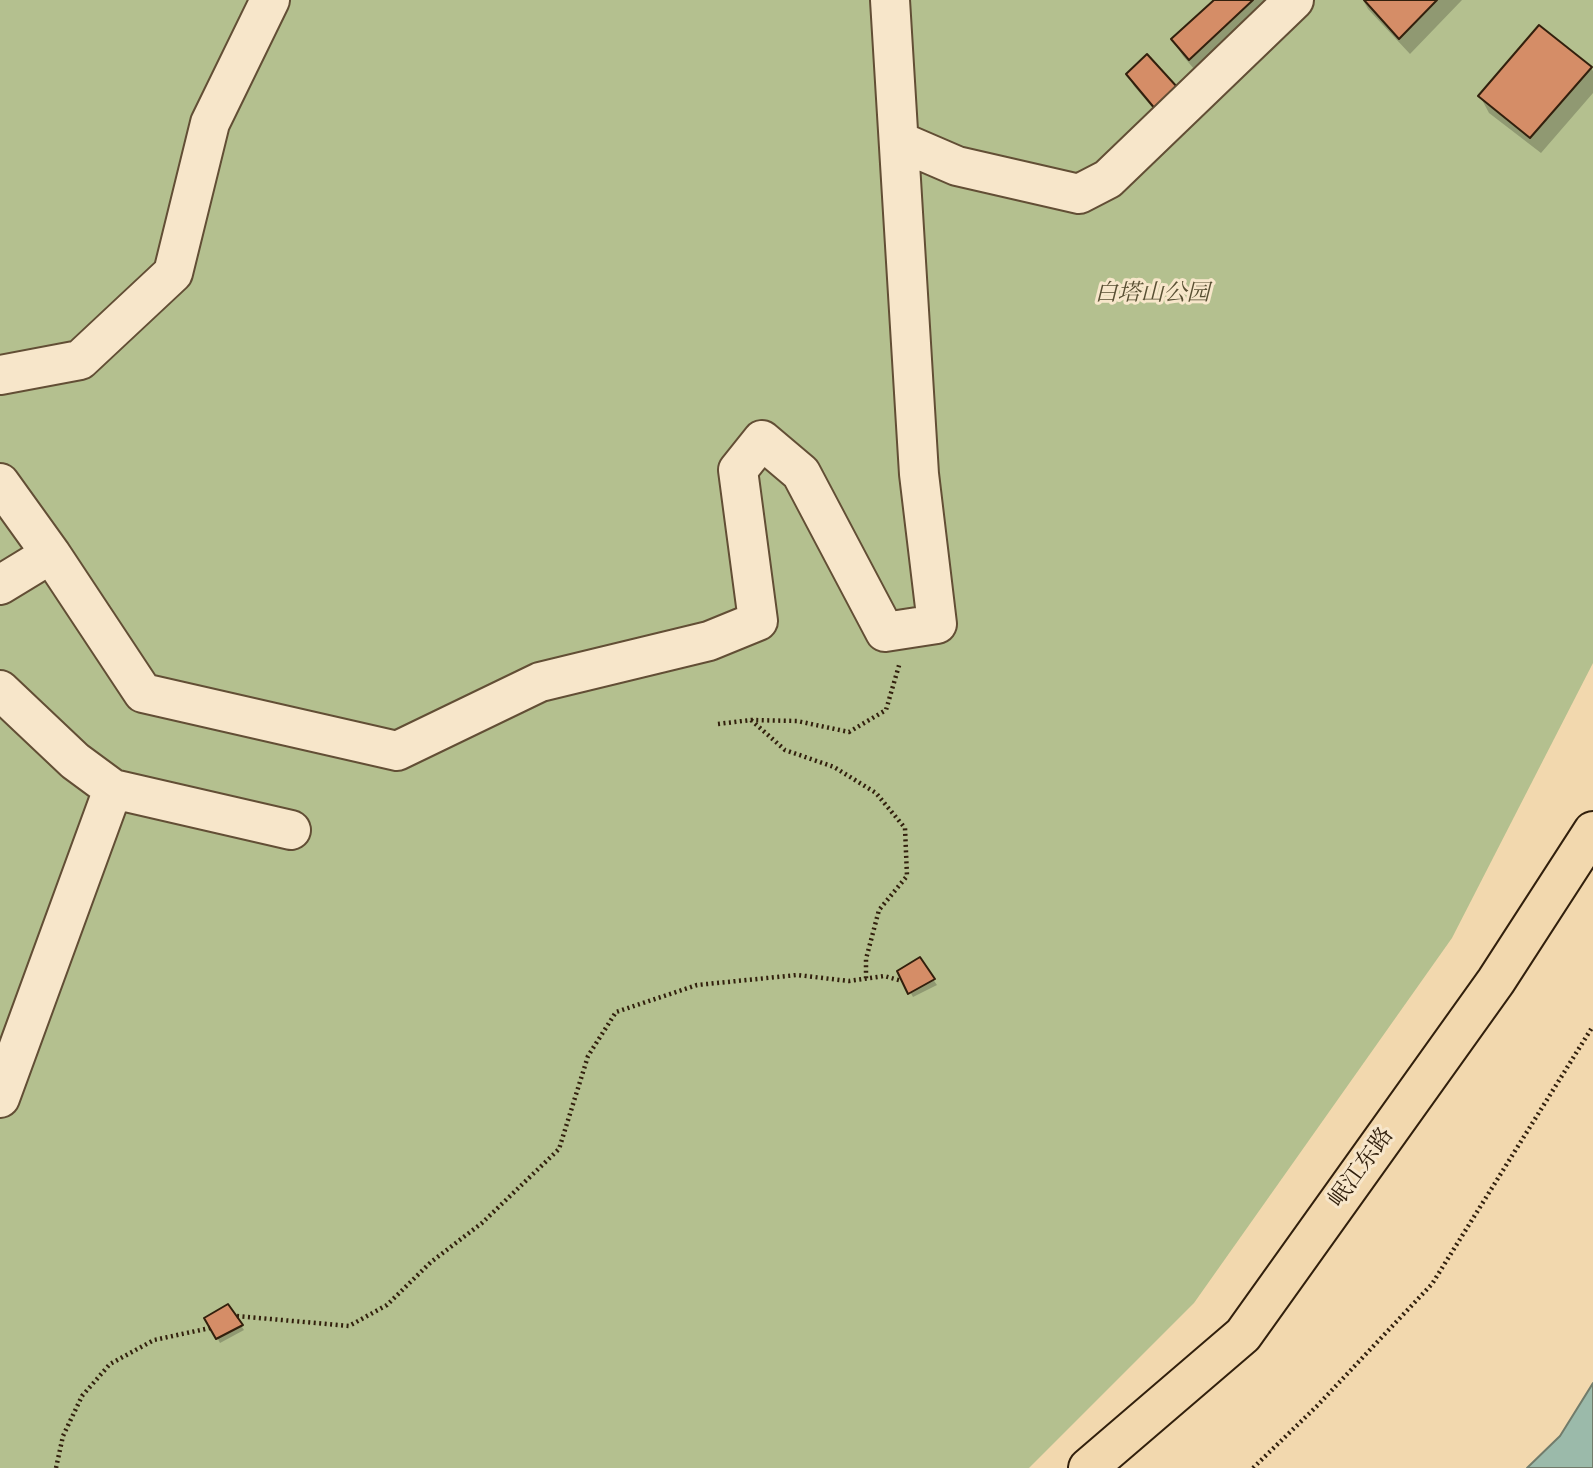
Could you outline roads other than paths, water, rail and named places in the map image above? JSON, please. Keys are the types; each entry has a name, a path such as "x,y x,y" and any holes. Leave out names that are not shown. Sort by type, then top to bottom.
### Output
{"highway":[{"name":"岷江东路","path":"1088,1468 1243,1335 1496,981 1593,831"}],"street":[{"path":"0,376 80,360 173,273 210,122 270,0"},
{"path":"0,484 51,554 143,694 397,751 540,682 709,641 758,621 738,470 762,440 801,473 885,632 937,624 919,474 890,0"},
{"path":"899,141 957,166 1079,194 1108,179 1294,0"},
{"path":"0,585 51,554"},
{"path":"0,690 75,761 113,789 291,830"},
{"path":"0,1098 113,789"}],"park label":[{"name":"白塔山公园","path":"1152,294"}]}
